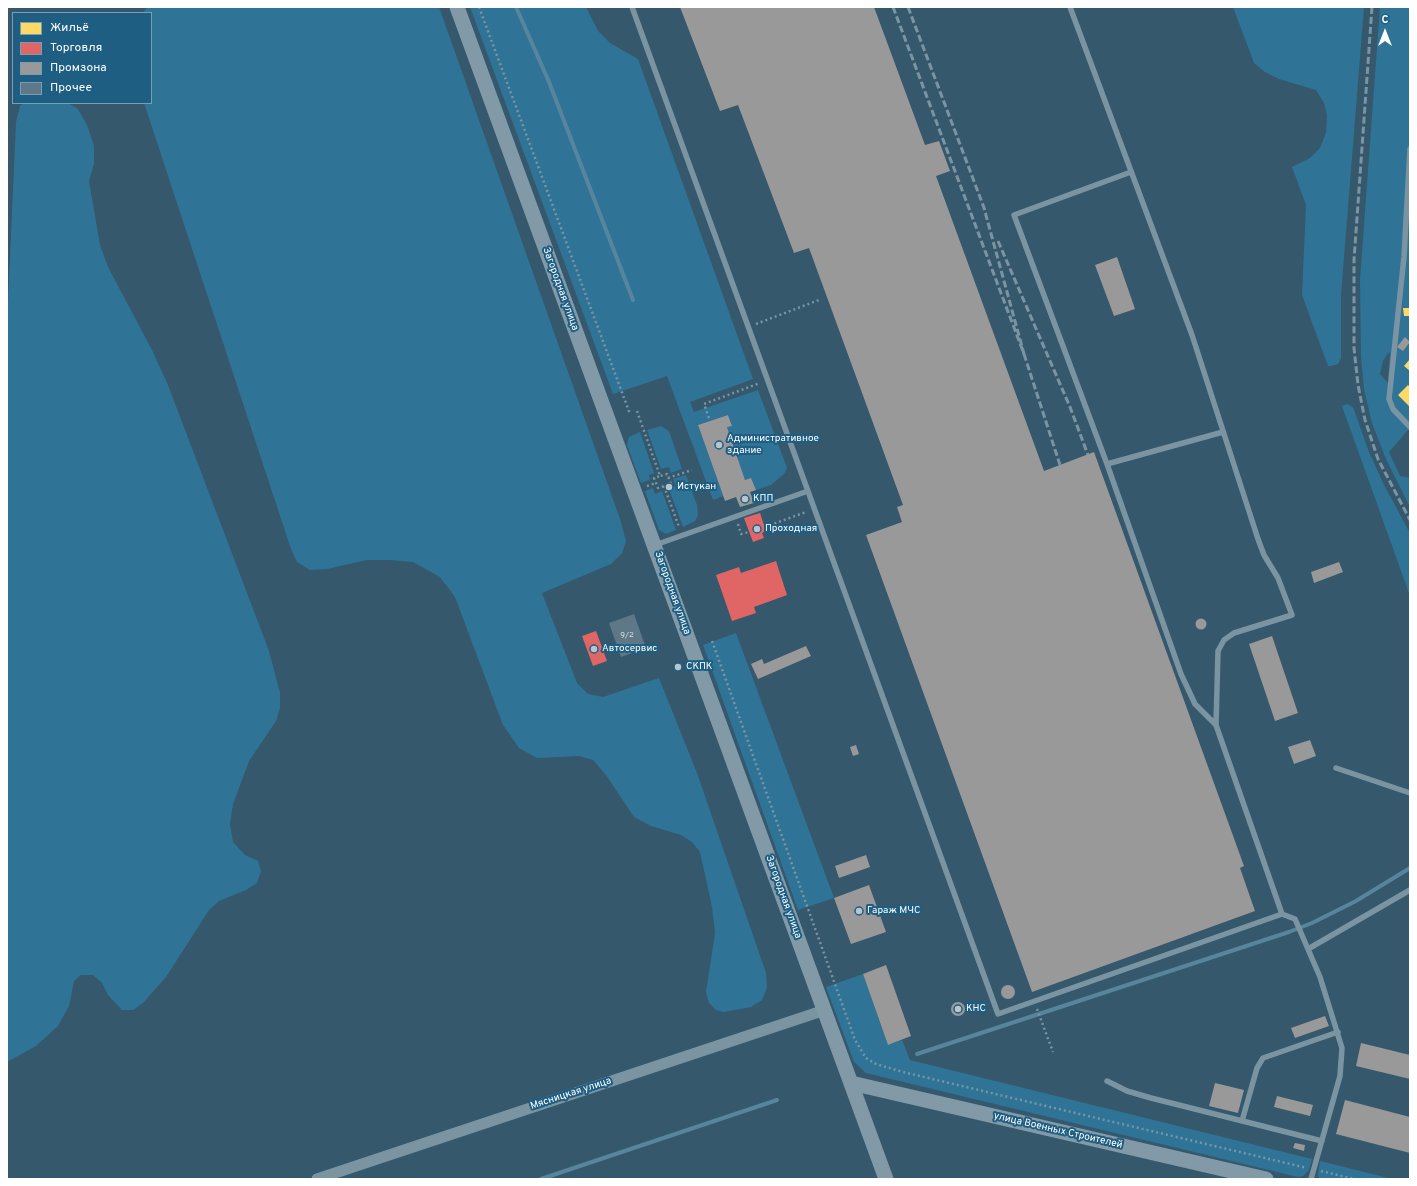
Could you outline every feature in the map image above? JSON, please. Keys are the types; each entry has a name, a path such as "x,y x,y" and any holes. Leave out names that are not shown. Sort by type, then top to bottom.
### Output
{"street":[{"name":"Загородная улица","path":"457,7 886,1179"},
{"name":"Мясницкая улица","path":"317,1179 825,1010"},
{"name":"улица Военных Строителей","path":"851,1083 1266,1179"}],"lane":[{"path":"632,7 998,1014 1282,914 1292,916 1297,922 1308,949 1338,1032 1342,1048 1342,1066 1311,1179"},
{"path":"1070,7 1192,335 1258,539 1264,555 1278,578 1292,615 1234,633 1224,640 1218,651 1216,725 1282,914"},
{"path":"1410,149 1408,234 1389,399 1393,409 1410,427"},
{"path":"1131,172 1014,214 1188,691 1196,704 1216,725"},
{"path":"1106,464 1223,432"},
{"path":"654,546 808,491"},
{"path":"1336,768 1410,793"},
{"path":"1308,949 1410,890"},
{"path":"1242,1121 1257,1068 1263,1058 1338,1032"},
{"path":"1107,1082 1138,1095 1322,1141"}],"path":[{"path":"479,7 630,414"},
{"path":"748,328 819,300"},
{"path":"708,418 704,404 767,380"},
{"path":"637,412 660,476"},
{"path":"668,478 692,470"},
{"path":"667,474 668,478 670,484 658,488 654,478 667,474"},
{"path":"664,486 682,536"},
{"path":"765,527 806,512"},
{"path":"735,517 741,534 749,532"},
{"path":"712,641 855,1040 866,1058 876,1064 903,1072 1354,1179"},
{"path":"1034,1001 1053,1052"}],"shaded area":[{"path":"147,7 439,7 620,519 626,541 622,553 611,564 542,593 577,683 588,694 603,697 659,678 697,773 766,973 767,988 762,1000 751,1007 724,1012 716,1010 709,1003 706,992 715,933 712,907 700,852 692,842 681,835 651,826 634,817 606,775 593,760 579,756 537,758 519,748 503,725 455,597 440,577 413,562 367,560 327,569 310,570 297,562 291,549 144,104 152,104 152,12 144,12"},
{"path":"470,7 586,7 598,31 610,43 638,59 753,379 690,402 694,412 758,390 787,468 784,474 771,485 756,490 751,478 745,480 727,427 732,425 728,415 698,425 723,496 713,500 667,376 613,394"},
{"path":"1233,7 1364,7 1341,295 1341,358 1338,364 1331,366 1328,366 1302,295 1306,205 1292,167 1310,158 1320,148 1326,133 1327,115 1324,103 1316,90 1279,79 1265,72 1254,63"},
{"path":"1380,7 1410,7 1410,431 1408,430 1389,452 1400,476 1410,478 1410,507 1386,459 1372,423 1364,389 1361,356 1360,280","holes":["1389,352 1388,383 1380,374 1383,361"]},
{"path":"23,104 70,104 78,109 87,125 94,146 94,164 89,181 100,245 108,267 152,350 168,385 269,651 280,693 280,708 276,721 249,761 233,804 230,824 233,842 245,855 258,861 261,871 257,883 246,890 219,901 209,910 166,977 143,1003 133,1010 122,1010 108,995 102,983 93,975 81,975 74,981 69,1006 58,1026 36,1046 7,1062 7,326 16,122 20,106"},
{"path":"1347,404 1353,407 1369,452 1384,485 1410,533 1410,596 1342,406"},
{"path":"661,426 669,431 682,469 671,473 669,467 661,469 647,430"},
{"path":"640,432 654,473 649,475 650,480 641,483 627,445 629,437"},
{"path":"686,475 697,505 698,515 695,521 683,527 669,489 676,486 673,479"},
{"path":"653,488 655,494 662,491 676,530 666,534 659,530 645,491"},
{"path":"736,633 834,898 798,910 703,645"},
{"path":"863,974 888,1045 902,1040 910,1060 1312,1159 1309,1170 1303,1176 1298,1177 866,1073 854,1062 826,987"},
{"path":"1320,1161 1392,1179 1319,1179 1318,1174"}],"building: Жильё":[{"path":"1403,308 1410,308 1410,316 1404,316"},
{"path":"1410,359 1410,371 1404,366"},
{"path":"1408,385 1410,387 1410,407 1398,395"}],"building: Торговля":[{"name":"Проходная","path":"760,513 766,531 762,533 764,538 753,542 744,518"},
{"path":"776,561 787,595 754,607 756,613 732,621 716,575 739,567 741,573"},
{"name":"Автосервис","path":"596,631 607,661 593,666 582,636"}],"building: Промзона":[{"path":"680,7 874,7 925,145 939,141 950,171 936,176 1044,471 1094,452 1244,866 1240,868 1255,911 1032,992 866,535 902,522 897,507 903,505 809,248 794,253 738,105 720,111"},
{"path":"1117,257 1135,309 1114,316 1095,265"},
{"path":"1405,337 1410,342 1403,351 1397,347"},
{"name":"Административное здание","path":"728,415 732,426 727,427 745,480 751,478 756,490 750,492 754,503 740,507 736,497 725,501 698,425"},
{"path":"1339,562 1343,572 1314,583 1311,572"},
{"path":"1201,618 1205,620 1207,624 1205,628 1201,630 1197,628 1195,624 1197,620"},
{"path":"1272,636 1298,713 1275,721 1249,644"},
{"path":"806,646 811,656 758,679 751,664 762,659 764,664"},
{"path":"1310,740 1316,756 1294,764 1288,747"},
{"path":"856,745 859,754 853,756 850,747"},
{"path":"866,855 870,867 839,878 835,866"},
{"name":"Гараж МЧС","path":"869,885 886,932 851,944 834,898"},
{"path":"886,965 911,1036 888,1045 863,974"},
{"path":"1008,985 1013,987 1015,992 1013,997 1008,999 1003,997 1001,992 1003,987"},
{"name":"КНС","path":"955,1002 961,1002 965,1006 965,1012 961,1016 955,1016 951,1012 951,1006"},
{"path":"1325,1016 1329,1026 1295,1038 1291,1028"},
{"path":"1361,1043 1410,1055 1410,1079 1356,1066"},
{"path":"1215,1083 1244,1090 1238,1113 1209,1106"},
{"path":"1277,1096 1313,1105 1310,1116 1274,1107"},
{"path":"1345,1100 1410,1117 1410,1153 1336,1134"},
{"path":"1295,1143 1305,1145 1304,1151 1293,1148"}],"building: Прочее":[{"path":"634,614 646,648 621,657 609,623"}],"waterway":[{"path":"516,7 549,82 633,300"},
{"path":"917,1054 1289,932 1312,923 1356,901 1410,868"},
{"path":"541,1179 777,1100"}],"railway":[{"path":"893,7 1024,354 984,208"},
{"path":"908,7 986,213"},
{"path":"1372,7 1354,260 1354,348 1358,385 1365,420 1378,459 1410,520"},
{"path":"998,241 1070,407 1088,455"},
{"path":"1024,354 1060,465"}],"place":[{"name":"Административное здание","path":"719,445"},
{"name":"Истукан","path":"669,487"},
{"name":"КПП","path":"745,499"},
{"name":"Проходная","path":"757,529"},
{"name":"Автосервис","path":"594,649"},
{"name":"СКПК","path":"678,667"},
{"name":"Гараж МЧС","path":"859,911"},
{"name":"КНС","path":"958,1009"}]}
